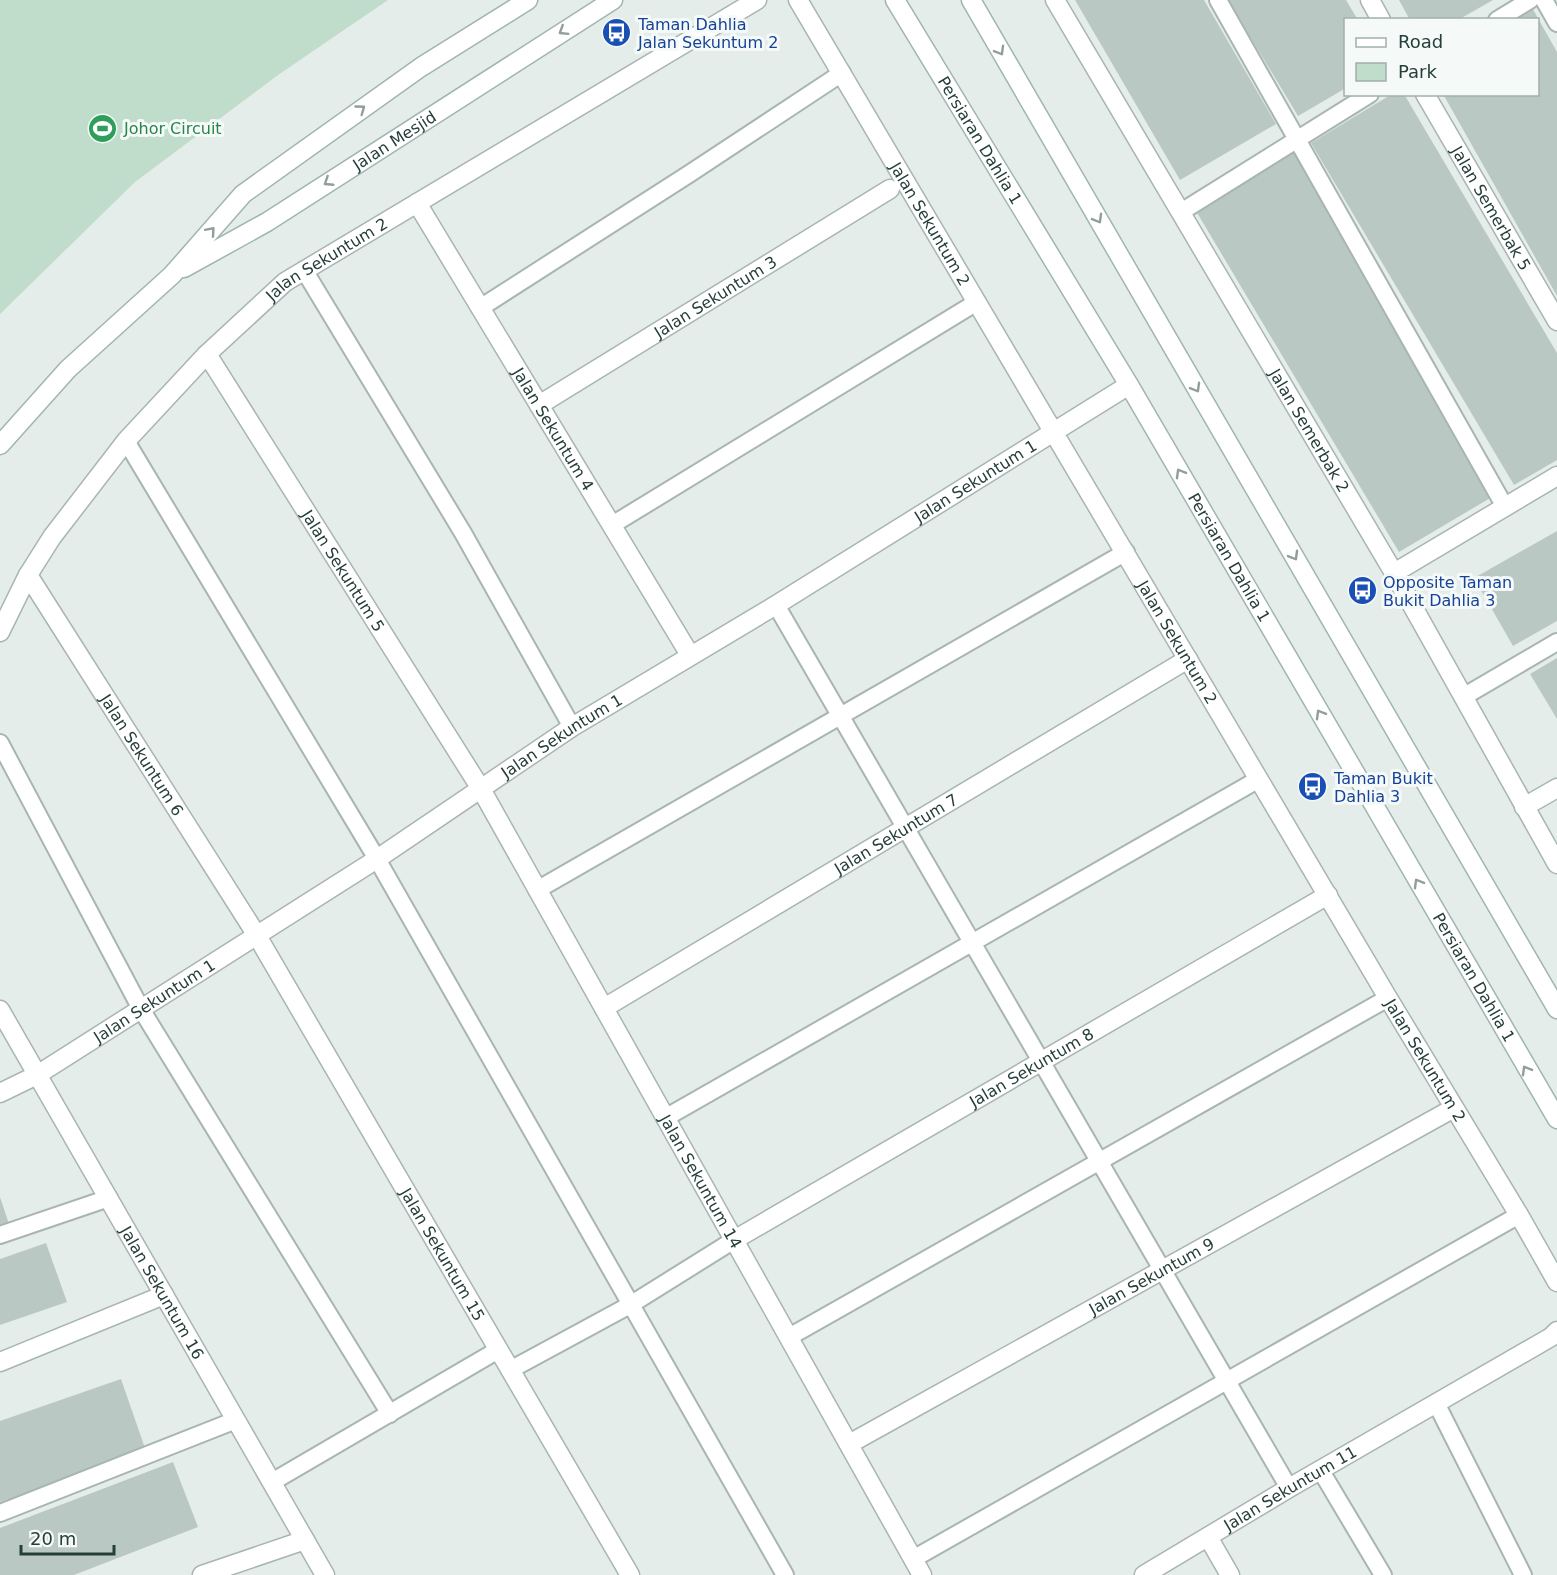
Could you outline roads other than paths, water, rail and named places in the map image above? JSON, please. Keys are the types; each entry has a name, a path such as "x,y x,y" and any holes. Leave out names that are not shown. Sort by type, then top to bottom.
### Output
{"street":[{"name":"Jalan Mesjid","path":"0,445 68,369 172,275 243,194 421,67 528,0"},
{"name":"Jalan Mesjid","path":"172,275 267,222 613,0"},
{"name":"Jalan Sekuntum 2","path":"0,632 28,575 52,537 126,441 207,354 285,282 757,0"},
{"name":"Jalan Sekuntum 2","path":"798,0 1557,1282"},
{"name":"Persiaran Dahlia 1","path":"895,0 1129,385 1539,1092 1557,1119"},
{"path":"971,0 1557,1009"},
{"name":"Jalan Semerbak 2","path":"1055,0 1394,573 1557,864"},
{"path":"1370,0 1380,18"},
{"name":"Jalan Semerbak 5","path":"1426,96 1557,321"},
{"name":"Jalan Sekuntum 3","path":"539,405 890,189"},
{"name":"Jalan Sekuntum 4","path":"417,203 690,655"},
{"name":"Jalan Sekuntum 5","path":"207,354 481,789"},
{"name":"Jalan Sekuntum 1","path":"0,1093 37,1075 141,1010 256,934 377,859 572,728 776,605 1129,385"},
{"path":"1394,573 1557,476"},
{"name":"Jalan Sekuntum 6","path":"28,575 256,934"},
{"name":"Jalan Sekuntum 7","path":"604,1008 1188,659"},
{"path":"1524,807 1557,788"},
{"name":"Jalan Sekuntum 14","path":"481,789 922,1575"},
{"name":"Jalan Sekuntum 8","path":"734,1240 1328,895"},
{"name":"Jalan Sekuntum 15","path":"256,934 630,1575"},
{"name":"Jalan Sekuntum 16","path":"0,1010 325,1575"},
{"name":"Jalan Sekuntum 9","path":"849,1444 1454,1108"},
{"path":"0,1362 164,1295"},
{"name":"Jalan Sekuntum 11","path":"1144,1575 1289,1488 1551,1337 1557,1331"},
{"path":"1208,1537 1230,1575"},
{"path":"202,1575 305,1540"}],"lane":[{"path":"1218,0 1505,507"},
{"path":"1500,18 1530,0"},
{"path":"1544,0 1557,23"},
{"path":"480,308 670,187 842,73"},
{"path":"1181,212 1367,96"},
{"path":"304,270 463,533 572,728"},
{"path":"612,525 977,302"},
{"path":"126,441 377,859 785,1575"},
{"path":"537,890 1126,552"},
{"path":"776,605 1289,1488"},
{"path":"1463,697 1557,642"},
{"path":"0,743 141,1010 390,1414"},
{"path":"665,1118 1259,779"},
{"path":"789,1337 1388,998"},
{"path":"0,1236 109,1198"},
{"path":"913,1559 1519,1215"},
{"path":"510,1371 630,1305 734,1240"},
{"path":"272,1482 498,1350"},
{"path":"1436,1403 1523,1575"},
{"path":"0,1513 236,1420"},
{"path":"1321,1471 1383,1575"}],"place":[{"name":"Taman Dahlia Jalan Sekuntum 2","path":"617,33"},
{"name":"Johor Circuit","path":"103,128"},
{"name":"Opposite Taman Bukit Dahlia 3","path":"1362,591"},
{"name":"Taman Bukit Dahlia 3","path":"1313,787"}]}
